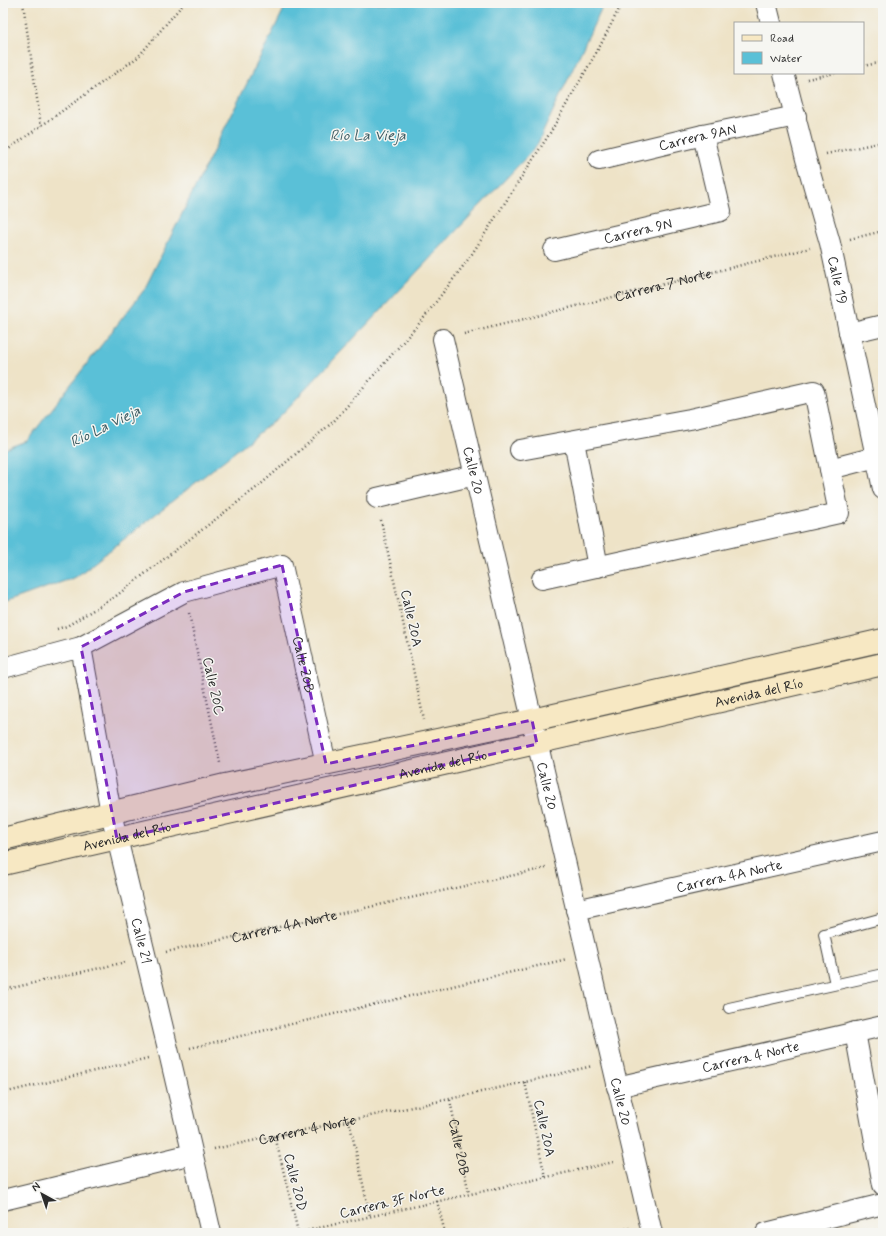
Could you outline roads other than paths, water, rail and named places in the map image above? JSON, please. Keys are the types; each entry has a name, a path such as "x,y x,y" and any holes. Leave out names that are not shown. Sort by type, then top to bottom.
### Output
{"street":[{"path":"766,3 771,22"},
{"name":"Calle 19","path":"786,79 806,159 830,243 883,489"},
{"name":"Carrera 9AN","path":"599,160 703,135 796,116"},
{"name":"Carrera 9N","path":"554,250 721,211 703,135"},
{"path":"849,332 883,325"},
{"name":"Calle 20","path":"443,339 652,1233"},
{"path":"520,450 690,419 814,391 839,513 542,579"},
{"path":"574,441 598,567"},
{"path":"830,469 876,457"},
{"path":"377,498 475,475"},
{"name":"Calle 20B","path":"81,647 184,592 282,565 326,764"},
{"name":"Avenida del Río","path":"3,839 225,785 532,720 883,640"},
{"path":"3,668 81,647"},
{"name":"Calle 21","path":"81,647 111,813 211,1233"},
{"name":"Avenida del Río","path":"3,864 537,744 883,664"},
{"name":"Carrera 4A Norte","path":"576,910 883,841"},
{"name":"Carrera 4 Norte","path":"617,1087 883,1026"},
{"path":"855,1032 883,1185"},
{"path":"3,1200 192,1154"},
{"path":"766,1233 883,1204"}],"lane":[{"path":"836,984 824,934 883,918"},
{"path":"729,1008 883,974"}],"water":[{"name":"Río La Vieja","path":"287,3 604,3 536,147 279,417 76,577 3,603 3,450 27,441 144,290"}]}
